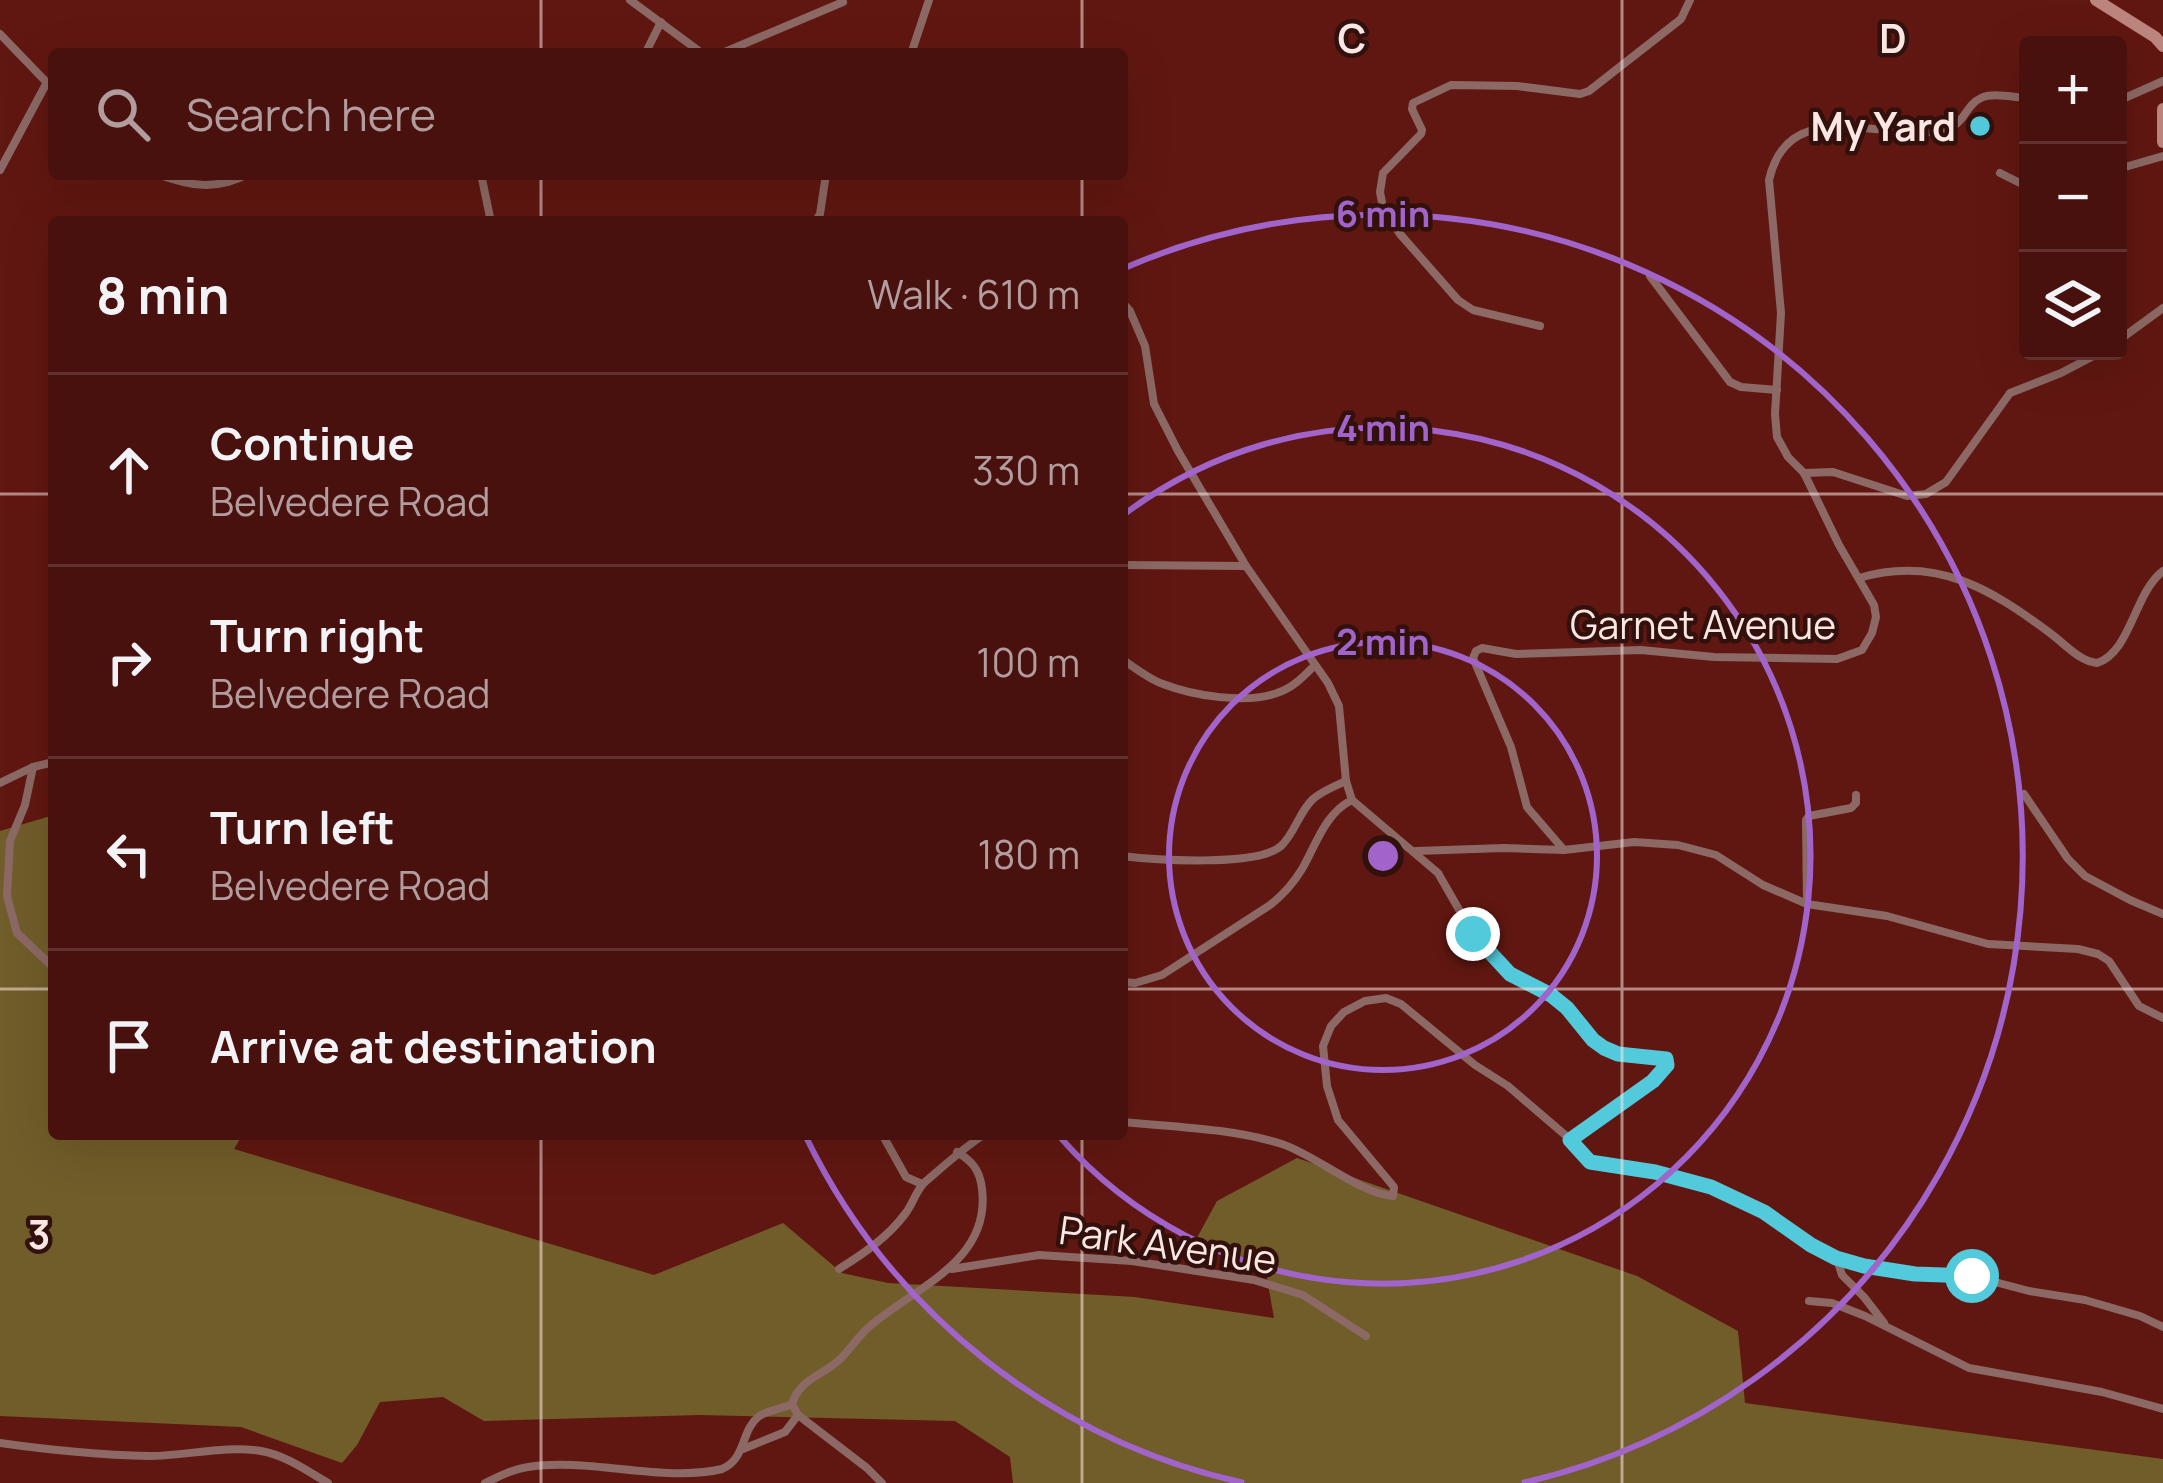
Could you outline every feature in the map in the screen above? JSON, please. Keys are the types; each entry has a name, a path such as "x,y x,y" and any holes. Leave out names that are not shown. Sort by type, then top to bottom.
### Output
{"main road":[{"path":"2096,0 2163,46"},
{"path":"2163,109 2163,142"}],"street":[{"path":"630,0 696,48"},
{"path":"913,48 929,0"},
{"path":"1540,326 1474,310 1458,299 1382,208 1384,173 1421,134 1413,103 1451,85 1589,91 1681,19 1690,0"},
{"path":"734,48 845,1"},
{"path":"647,48 661,22"},
{"path":"0,34 48,85"},
{"path":"2127,97 2163,81"},
{"path":"0,170 48,90"},
{"name":"Garnet Avenue","path":"1564,850 1527,807 1511,747 1474,658 1476,651 1641,650 1714,657 1837,659 1862,650 1872,633 1874,604 1804,473 1787,458 1777,437 1781,313 1769,180 1773,160 1795,136 1826,128 1941,130 1955,126 1986,96 2019,98"},
{"path":"2127,166 2163,156"},
{"path":"2000,173 2019,182"},
{"path":"173,180 186,185 237,180"},
{"path":"482,180 490,216"},
{"path":"819,216 825,180"},
{"path":"1650,276 1730,382 1777,390"},
{"path":"2127,334 2163,308"},
{"path":"1128,309 1145,346 1154,404 1178,451 1246,566 1328,682 1339,706 1352,800 1438,873 1473,934 1510,974 1551,995 1604,1048 1666,1059 1667,1065 1653,1081 1570,1140"},
{"path":"1804,473 1833,472 1907,496 1925,494 1946,482 2010,393 2086,360"},
{"path":"1128,565 1246,566"},
{"path":"1859,578 1875,573 1935,573 1982,587 2080,658 2097,663 2115,653 2151,580 2163,571"},
{"path":"1128,663 1158,683 1198,695 1230,697 1275,694 1297,683 1315,665"},
{"path":"0,782 48,763"},
{"path":"33,767 25,805 10,841 7,896 17,933 48,962"},
{"path":"1128,857 1168,860 1266,855 1288,838 1313,798 1346,781"},
{"path":"2024,794 2085,876 2163,914"},
{"path":"1807,904 1806,820 1851,808 1856,795"},
{"path":"1128,982 1162,975 1285,893 1333,812 1352,800"},
{"path":"1413,851 1678,844 1716,855 1763,885 1807,904 1887,916 1988,944 2098,954 2109,961 2139,1006 2163,1018"},
{"path":"1128,1123 1211,1130 1282,1144 1373,1191 1393,1196 1394,1186 1338,1120 1323,1046 1331,1026 1344,1012 1365,1001 1386,998 1401,1004 1508,1087 1590,1162 1711,1187 1764,1212 1836,1258 1915,1274 1972,1276 2085,1300 2163,1327"},
{"path":"2139,1006 2163,1008"},
{"path":"885,1140 906,1177 922,1184"},
{"path":"838,1269 884,1236 905,1214 922,1184 976,1140"},
{"path":"883,1483 798,1415 792,1404 796,1390 835,1364 873,1323 950,1269 974,1240 984,1206 981,1180 972,1161 957,1152"},
{"name":"Park Avenue","path":"950,1269 1039,1255 1132,1261 1254,1280 1303,1295 1366,1336"},
{"path":"1836,1258 1842,1275 1889,1329"},
{"path":"1809,1300 1832,1303 1970,1368 2102,1392 2163,1409"},
{"path":"485,1483 511,1471 542,1465 639,1474 721,1469 742,1449 757,1417 792,1404"},
{"path":"742,1449 785,1432 798,1415"},
{"path":"0,1443 146,1456 257,1450 328,1483"}],"shaded area":[{"path":"48,817 48,1140 239,1140 234,1149 654,1275 783,1223 842,1273 888,1283 1135,1297 1274,1318 1265,1267 1192,1247 1217,1201 1297,1158 1637,1276 1738,1331 1745,1403 2163,1459 2163,1483 1013,1483 1010,1457 955,1421 700,1415 484,1421 443,1397 380,1402 342,1463 241,1427 0,1416 0,831"}],"place":[{"name":"My Yard","path":"1980,126"}],"route":[{"path":"1473,934 1510,974 1567,1008 1604,1048 1666,1059 1667,1065 1653,1081 1570,1140 1590,1162 1711,1187 1764,1212 1836,1258 1915,1274 1972,1276"}]}
